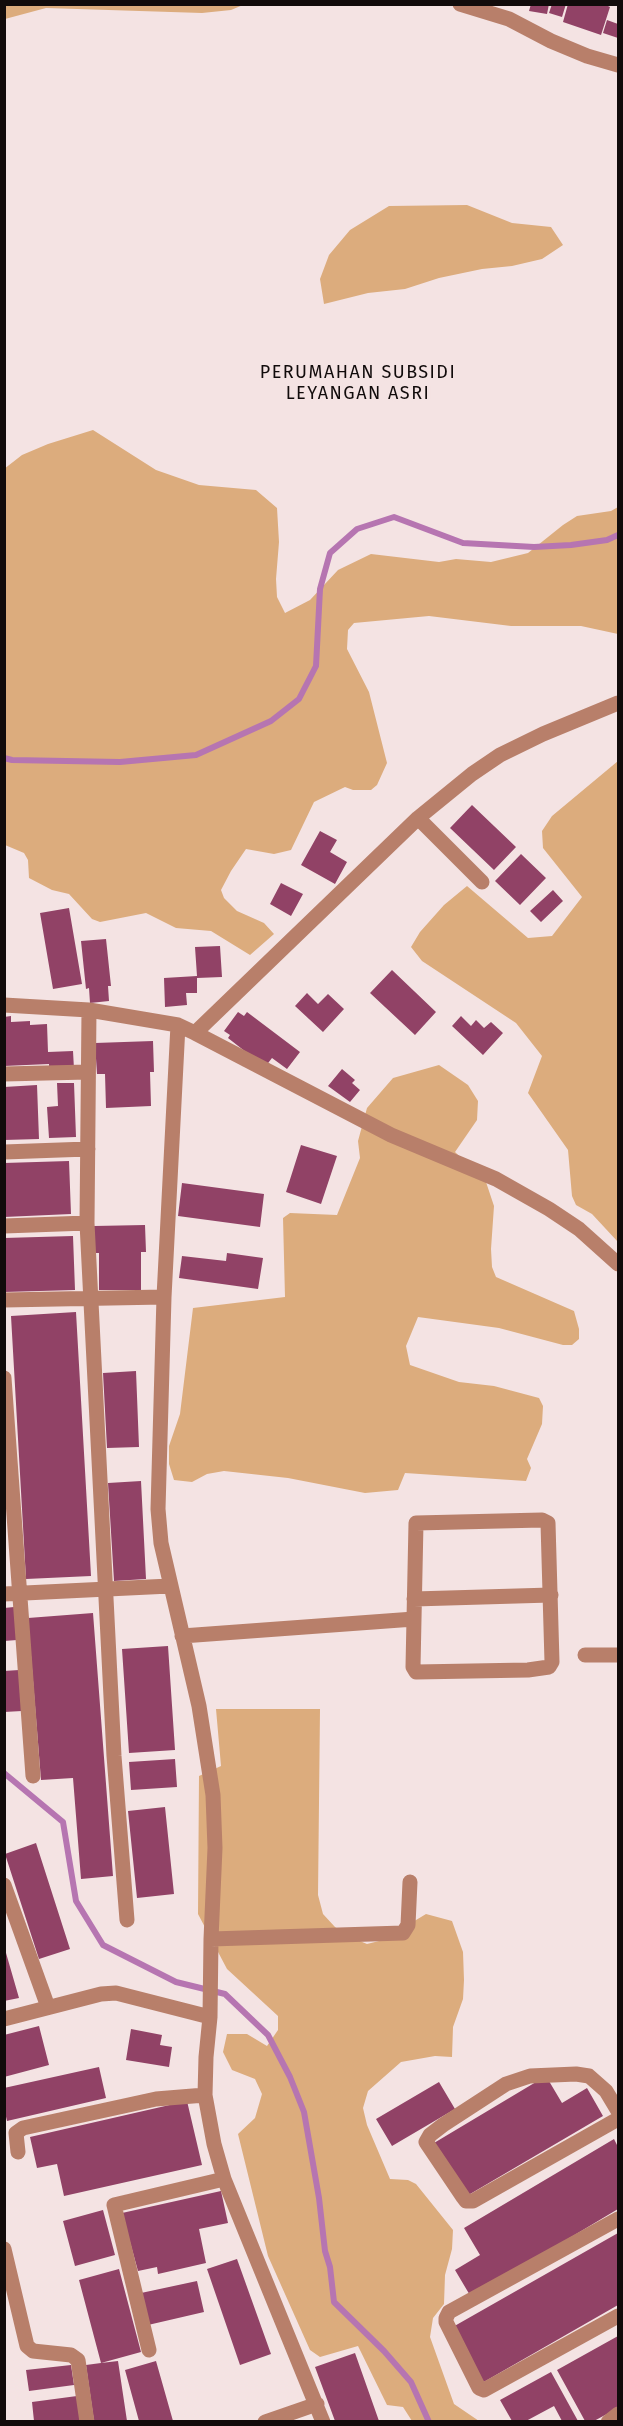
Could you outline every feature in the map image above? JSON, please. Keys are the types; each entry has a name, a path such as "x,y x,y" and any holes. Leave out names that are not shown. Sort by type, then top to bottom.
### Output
{"street":[{"path":"460,4 508,19 551,42 618,65"},
{"path":"195,1033 418,818 472,774 500,755 543,734 618,703"},
{"path":"418,818 482,882"},
{"path":"4,1005 89,1010 178,1025 391,1135 496,1179 579,1229 618,1264"},
{"path":"89,1010 87,1223 114,1756 127,1920"},
{"path":"178,1025 164,1297 158,1489 161,1542 204,1733 213,1795 215,1848 210,2017 205,2095 214,2144 224,2179 323,2421"},
{"path":"4,1074 88,1072"},
{"path":"4,1152 88,1149"},
{"path":"4,1226 87,1223"},
{"path":"4,1300 164,1297"},
{"path":"4,1378 33,1776"},
{"path":"547,1521 550,1530 552,1662 546,1669 416,1672 413,1667 414,1599 415,1525 418,1522 547,1521"},
{"path":"4,1594 170,1586"},
{"path":"414,1599 551,1595"},
{"path":"182,1636 414,1619"},
{"path":"585,1655 618,1655"},
{"path":"211,1939 403,1933 408,1925 410,1882"},
{"path":"4,1885 10,1915 48,2007"},
{"path":"4,2019 101,1994 116,1993 210,2017"},
{"path":"618,2111 606,2091 589,2076 576,2073 530,2076 506,2084 443,2125 426,2142 466,2201 473,2201 618,2119"},
{"path":"18,2152 16,2134 18,2129 156,2099 205,2095"},
{"path":"149,2350 114,2205 224,2179"},
{"path":"618,2219 449,2312 446,2322 479,2388 484,2390 618,2316"},
{"path":"4,2249 27,2346 33,2352 71,2355 78,2360 87,2421"},
{"path":"265,2421 317,2404"},
{"path":"608,2421 618,2414"}],"shaded area":[{"path":"5,4 243,5 231,10 202,13 46,8 5,19"},
{"path":"467,205 512,223 551,227 563,245 542,259 512,266 482,269 439,278 405,289 368,293 324,304 320,279 329,255 350,230 389,206"},
{"path":"93,430 156,470 199,485 256,490 277,508 279,542 277,597 285,613 310,600 338,570 371,554 439,562 456,559 491,562 528,553 577,516 611,511 618,507 618,634 581,626 511,626 429,616 354,623 348,630 347,649 369,692 387,763 377,785 371,790 353,790 345,787 314,802 291,850 274,854 246,849 231,871 221,890 224,898 237,911 264,923 274,934 250,955 211,931 176,928 146,913 100,922 92,919 69,894 52,890 29,878 28,860 24,853 5,845 4,469 22,455"},
{"path":"618,761 618,1242 592,1214 576,1205 572,1196 568,1150 528,1093 542,1056 516,1023 422,961 411,947 420,932 444,905 467,886 528,938 552,936 582,897 543,848 542,831 552,816"},
{"path":"439,1065 468,1085 478,1101 477,1120 455,1152 486,1182 494,1206 491,1249 492,1267 496,1277 574,1311 579,1339 572,1345 563,1345 499,1328 418,1317 406,1346 410,1365 459,1382 494,1386 539,1398 543,1406 542,1424 527,1459 531,1468 526,1481 405,1473 398,1490 365,1493 288,1478 224,1471 207,1474 192,1482 174,1480 169,1464 169,1446 180,1414 193,1308 285,1297 283,1218 290,1213 337,1215 360,1158 358,1141 367,1108 393,1078"},
{"path":"216,1709 320,1709 318,1895 323,1914 335,1927 367,1944 383,1940 426,1914 452,1921 463,1952 464,1980 463,1999 453,2027 452,2057 435,2056 401,2062 368,2091 363,2108 367,2125 390,2179 408,2180 416,2184 453,2230 452,2249 445,2275 444,2304 433,2318 430,2337 454,2404 479,2421 412,2421 403,2407 387,2405 358,2346 320,2357 310,2350 268,2256 238,2134 255,2118 262,2094 255,2079 232,2070 223,2052 227,2034 247,2034 267,2046 278,2030 278,2016 227,1969 198,1914 199,1776 221,1766"}],"building":[{"path":"531,4 549,4 547,14 529,11"},
{"path":"552,4 566,4 562,17 549,13"},
{"path":"568,4 604,4 610,7 601,35 563,22"},
{"path":"607,20 618,24 618,38 603,33"},
{"path":"472,805 516,847 494,870 450,828"},
{"path":"320,831 337,840 330,852 347,862 335,884 301,865"},
{"path":"521,854 546,878 520,905 495,881"},
{"path":"281,883 303,894 291,916 270,904"},
{"path":"553,890 563,901 541,922 530,911"},
{"path":"69,908 82,984 53,989 40,913"},
{"path":"106,939 111,986 108,986 109,1001 90,1003 89,988 86,989 81,941"},
{"path":"220,946 222,977 197,978 197,993 186,993 187,1005 165,1007 164,978 197,976 195,947"},
{"path":"392,970 436,1012 415,1035 370,993"},
{"path":"307,993 318,1004 328,994 344,1009 323,1032 295,1006"},
{"path":"238,1012 244,1016 247,1012 300,1052 287,1069 272,1058 265,1067 228,1038 230,1035 224,1031"},
{"path":"11,1016 11,1022 30,1021 30,1025 47,1024 48,1052 73,1051 74,1069 49,1070 49,1064 4,1066 4,1017"},
{"path":"461,1016 471,1026 476,1020 484,1028 491,1022 503,1033 483,1055 452,1026"},
{"path":"153,1041 154,1072 150,1072 151,1106 106,1108 105,1074 97,1074 95,1043"},
{"path":"342,1069 355,1080 352,1083 360,1090 350,1102 328,1086"},
{"path":"57,1083 74,1083 76,1137 49,1138 47,1107 58,1106"},
{"path":"37,1085 39,1139 4,1140 4,1087"},
{"path":"301,1145 337,1156 321,1204 286,1192"},
{"path":"69,1161 71,1214 4,1217 4,1163"},
{"path":"182,1183 264,1194 260,1227 178,1216"},
{"path":"145,1225 146,1252 141,1252 141,1290 99,1290 99,1253 94,1253 94,1226"},
{"path":"73,1236 75,1290 4,1292 4,1238"},
{"path":"227,1253 263,1258 258,1289 179,1278 182,1256 226,1261"},
{"path":"76,1312 91,1576 26,1579 11,1316"},
{"path":"136,1371 139,1447 107,1448 103,1373"},
{"path":"141,1481 146,1579 114,1581 108,1483"},
{"path":"14,1607 17,1640 4,1641 4,1608"},
{"path":"93,1613 113,1876 81,1879 73,1778 41,1780 28,1618"},
{"path":"168,1646 175,1750 129,1753 122,1649"},
{"path":"19,1670 22,1711 4,1712 4,1671"},
{"path":"175,1759 177,1787 131,1790 129,1762"},
{"path":"165,1807 174,1894 137,1898 128,1811"},
{"path":"36,1843 70,1949 39,1959 5,1854"},
{"path":"4,1946 19,1998 4,2001"},
{"path":"39,2026 49,2065 4,2077 4,2035"},
{"path":"131,2029 162,2035 160,2045 172,2047 169,2067 126,2060"},
{"path":"99,2067 106,2098 7,2121 4,2108 4,2088"},
{"path":"546,2076 562,2103 587,2088 603,2116 465,2197 434,2143"},
{"path":"439,2082 455,2109 392,2146 376,2119"},
{"path":"187,2101 202,2165 64,2196 57,2164 37,2168 30,2137"},
{"path":"614,2139 618,2147 618,2209 471,2297 455,2270 480,2255 464,2228"},
{"path":"221,2191 228,2223 199,2229 206,2263 158,2274 157,2267 138,2271 122,2213"},
{"path":"103,2210 115,2255 75,2266 63,2221"},
{"path":"618,2233 618,2305 482,2383 451,2328"},
{"path":"237,2259 271,2354 240,2365 207,2269"},
{"path":"119,2269 141,2352 101,2363 79,2280"},
{"path":"197,2281 204,2312 148,2325 141,2293"},
{"path":"618,2336 618,2408 594,2421 585,2421 557,2370"},
{"path":"355,2353 379,2421 335,2421 315,2367"},
{"path":"118,2361 127,2421 94,2421 86,2365"},
{"path":"156,2361 173,2421 139,2421 125,2370"},
{"path":"71,2365 74,2385 29,2391 26,2370"},
{"path":"551,2372 578,2421 562,2421 554,2406 526,2421 512,2421 500,2400"},
{"path":"77,2396 80,2421 34,2421 32,2402"}],"waterway":[{"path":"4,758 120,762 196,755 271,721 299,699 316,666 320,589 330,553 357,529 394,517 463,543 534,547 607,540 618,535"},
{"path":"4,1773 63,1822 76,1901 103,1945 176,1982 225,1994 268,2035 290,2077 304,2112 334,2302 384,2351 411,2382 429,2422"}],"district":[{"name":"PERUMAHAN SUBSIDI LEYANGAN ASRI","path":"358,383"}]}
